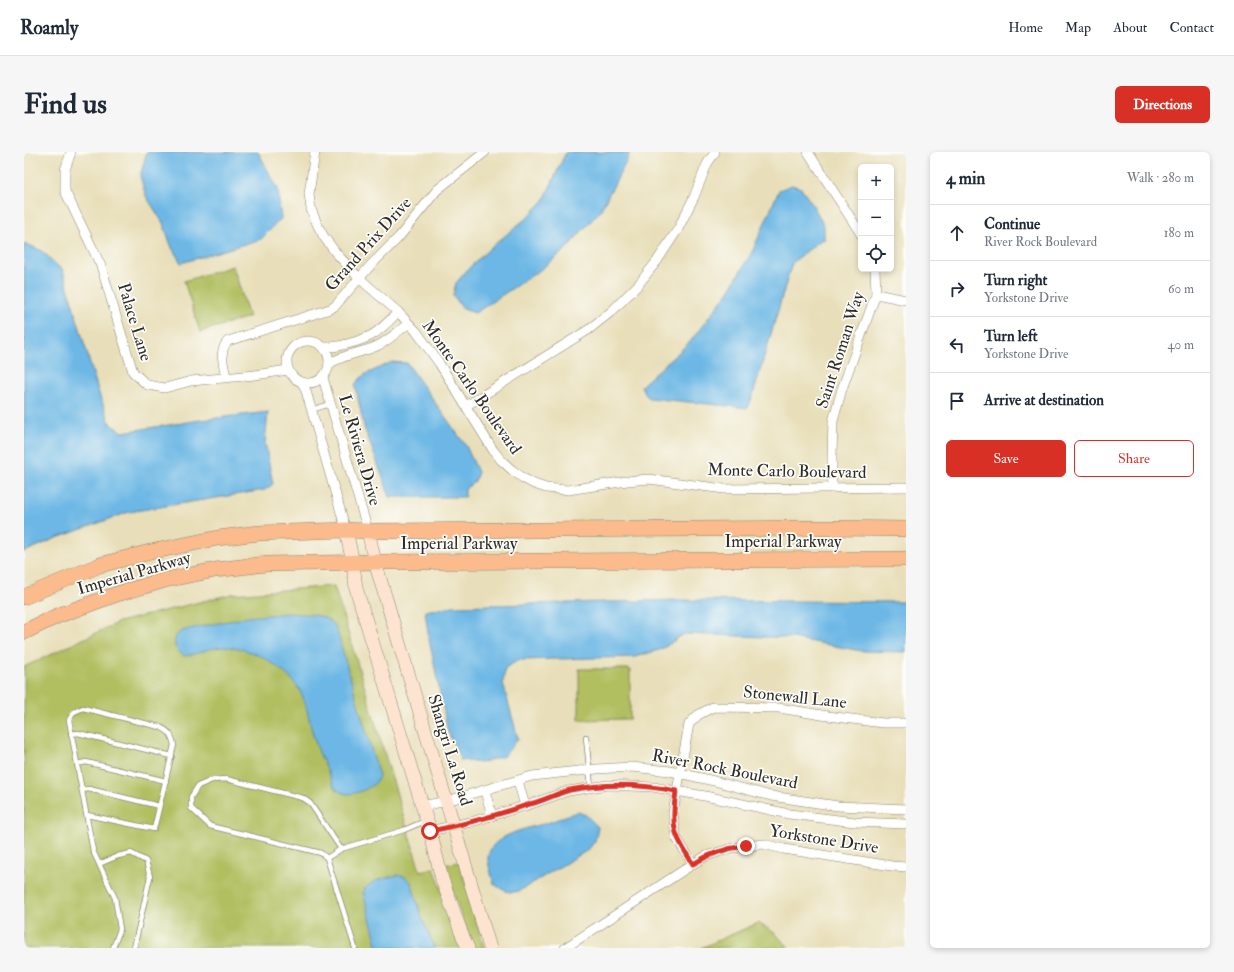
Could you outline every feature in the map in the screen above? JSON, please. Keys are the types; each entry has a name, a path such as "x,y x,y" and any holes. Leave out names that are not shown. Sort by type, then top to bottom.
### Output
{"main road":[{"name":"Imperial Parkway","path":"24,598 100,565 150,552 218,538 259,533 346,530 906,528"},
{"name":"Imperial Parkway","path":"24,632 57,616 117,594 215,570 266,564 375,562 906,560"}],"street":[{"name":"Palace Lane","path":"71,152 65,170 65,191 101,266 133,372 147,385 165,388 191,381 255,375 288,370"},
{"name":"Monte Carlo Boulevard","path":"315,152 309,194 311,209 318,226 329,245 359,278 398,312 416,331 439,363 493,450 501,460 523,478 546,488 568,490 649,479 724,489 906,487"},
{"name":"Grand Prix Drive","path":"226,377 222,356 224,344 228,341 330,309 399,237 437,190 485,152"},
{"path":"466,406 588,330 612,311 633,290 657,261 678,228 694,197 707,164 715,152"},
{"path":"808,152 858,229"},
{"name":"Saint Roman Way","path":"832,488 833,421 842,389 876,294 875,272"},
{"path":"876,294 906,300"},
{"path":"302,382 288,370 287,357 294,345 306,340 313,341 324,347 340,345 371,335 398,312"},
{"path":"324,347 329,358 329,364 382,344 408,324"},
{"name":"Le Riviera Drive","path":"329,364 323,378 309,383 302,382 346,530"},
{"name":"Le Riviera Drive","path":"323,378 368,531"},
{"path":"346,530 353,563 356,588 428,825 442,879 468,948"},
{"name":"Shangri La Road","path":"368,531 375,562 490,948"},
{"name":"Stonewall Lane","path":"679,773 690,724 698,714 713,707 779,708 883,723 906,723"},
{"name":"River Rock Boulevard","path":"422,806 447,801 532,776 631,767 679,773 771,796 838,806 906,809"},
{"path":"679,773 673,813 674,827 679,842 693,864"},
{"path":"518,781 525,806"},
{"name":"River Rock Boulevard","path":"428,825 454,827 525,806 568,791 608,785 653,787 789,814 855,822 906,824"},
{"path":"484,790 492,816"},
{"name":"Yorkstone Drive","path":"565,948 706,856 732,848 763,844 784,849 906,867"}],"lane":[{"path":"311,410 330,404"},
{"path":"87,815 154,829 174,745 172,737 168,731 160,727 83,708 74,712 69,720 93,850 115,898 120,929 113,948"},
{"path":"71,734 78,733 172,756"},
{"path":"586,738 592,787"},
{"path":"77,764 86,762 166,780"},
{"path":"341,849 310,804 303,798 226,779 212,780 198,786 191,796 191,808 210,826 321,853 327,858 355,948"},
{"path":"82,790 89,789 159,806"},
{"path":"327,858 341,849 404,830 428,825"},
{"path":"99,864 118,856 131,853 146,861 150,877 134,948"}],"green space":[{"path":"233,266 249,317 200,332 184,281"},
{"path":"334,586 420,871 434,868 462,948 24,948 24,667 119,622 232,594"},
{"path":"579,669 630,669 630,719 579,720"},
{"path":"459,862 484,948 474,948 466,930 444,865"},
{"path":"758,923 775,933 789,948 701,948"}],"water":[{"path":"147,152 258,152 278,189 281,219 261,239 181,263 172,248 163,223 146,196 140,176"},
{"path":"566,152 630,152 600,211 564,251 540,270 475,313 463,309 453,295 456,283 489,249 529,216 544,200"},
{"path":"792,185 801,188 814,207 824,226 824,240 822,239 792,263 748,408 649,398 641,386 690,342 729,291 753,250 779,190"},
{"path":"24,243 42,251 63,271 100,397 111,425 123,432 200,420 268,412 265,443 273,484 265,490 129,512 57,538 24,552"},
{"path":"392,362 407,363 466,446 478,472 475,481 465,489 465,497 390,497 364,427 355,384 364,375"},
{"path":"677,600 906,602 906,652 861,651 792,638 684,634 662,649 635,657 519,660 505,668 503,683 518,739 504,756 481,763 461,760 448,732 428,634 425,611 453,606"},
{"path":"289,613 315,615 327,619 336,628 379,776 375,783 364,790 346,794 338,791 334,786 316,745 303,697 293,681 279,668 258,655 239,649 220,647 184,656 175,647 177,635 185,630 248,617"},
{"path":"578,812 586,815 598,827 595,841 588,850 519,891 509,892 494,884 488,860 490,851 494,844 510,834 520,830 551,822"},
{"path":"398,875 406,877 411,882 422,918 435,948 378,948 363,892 373,882"}],"route":[{"path":"430,831 454,827 531,804 568,791 588,787 608,785 653,787 676,791 673,813 676,836 693,864 706,856 732,848 746,846"}]}
